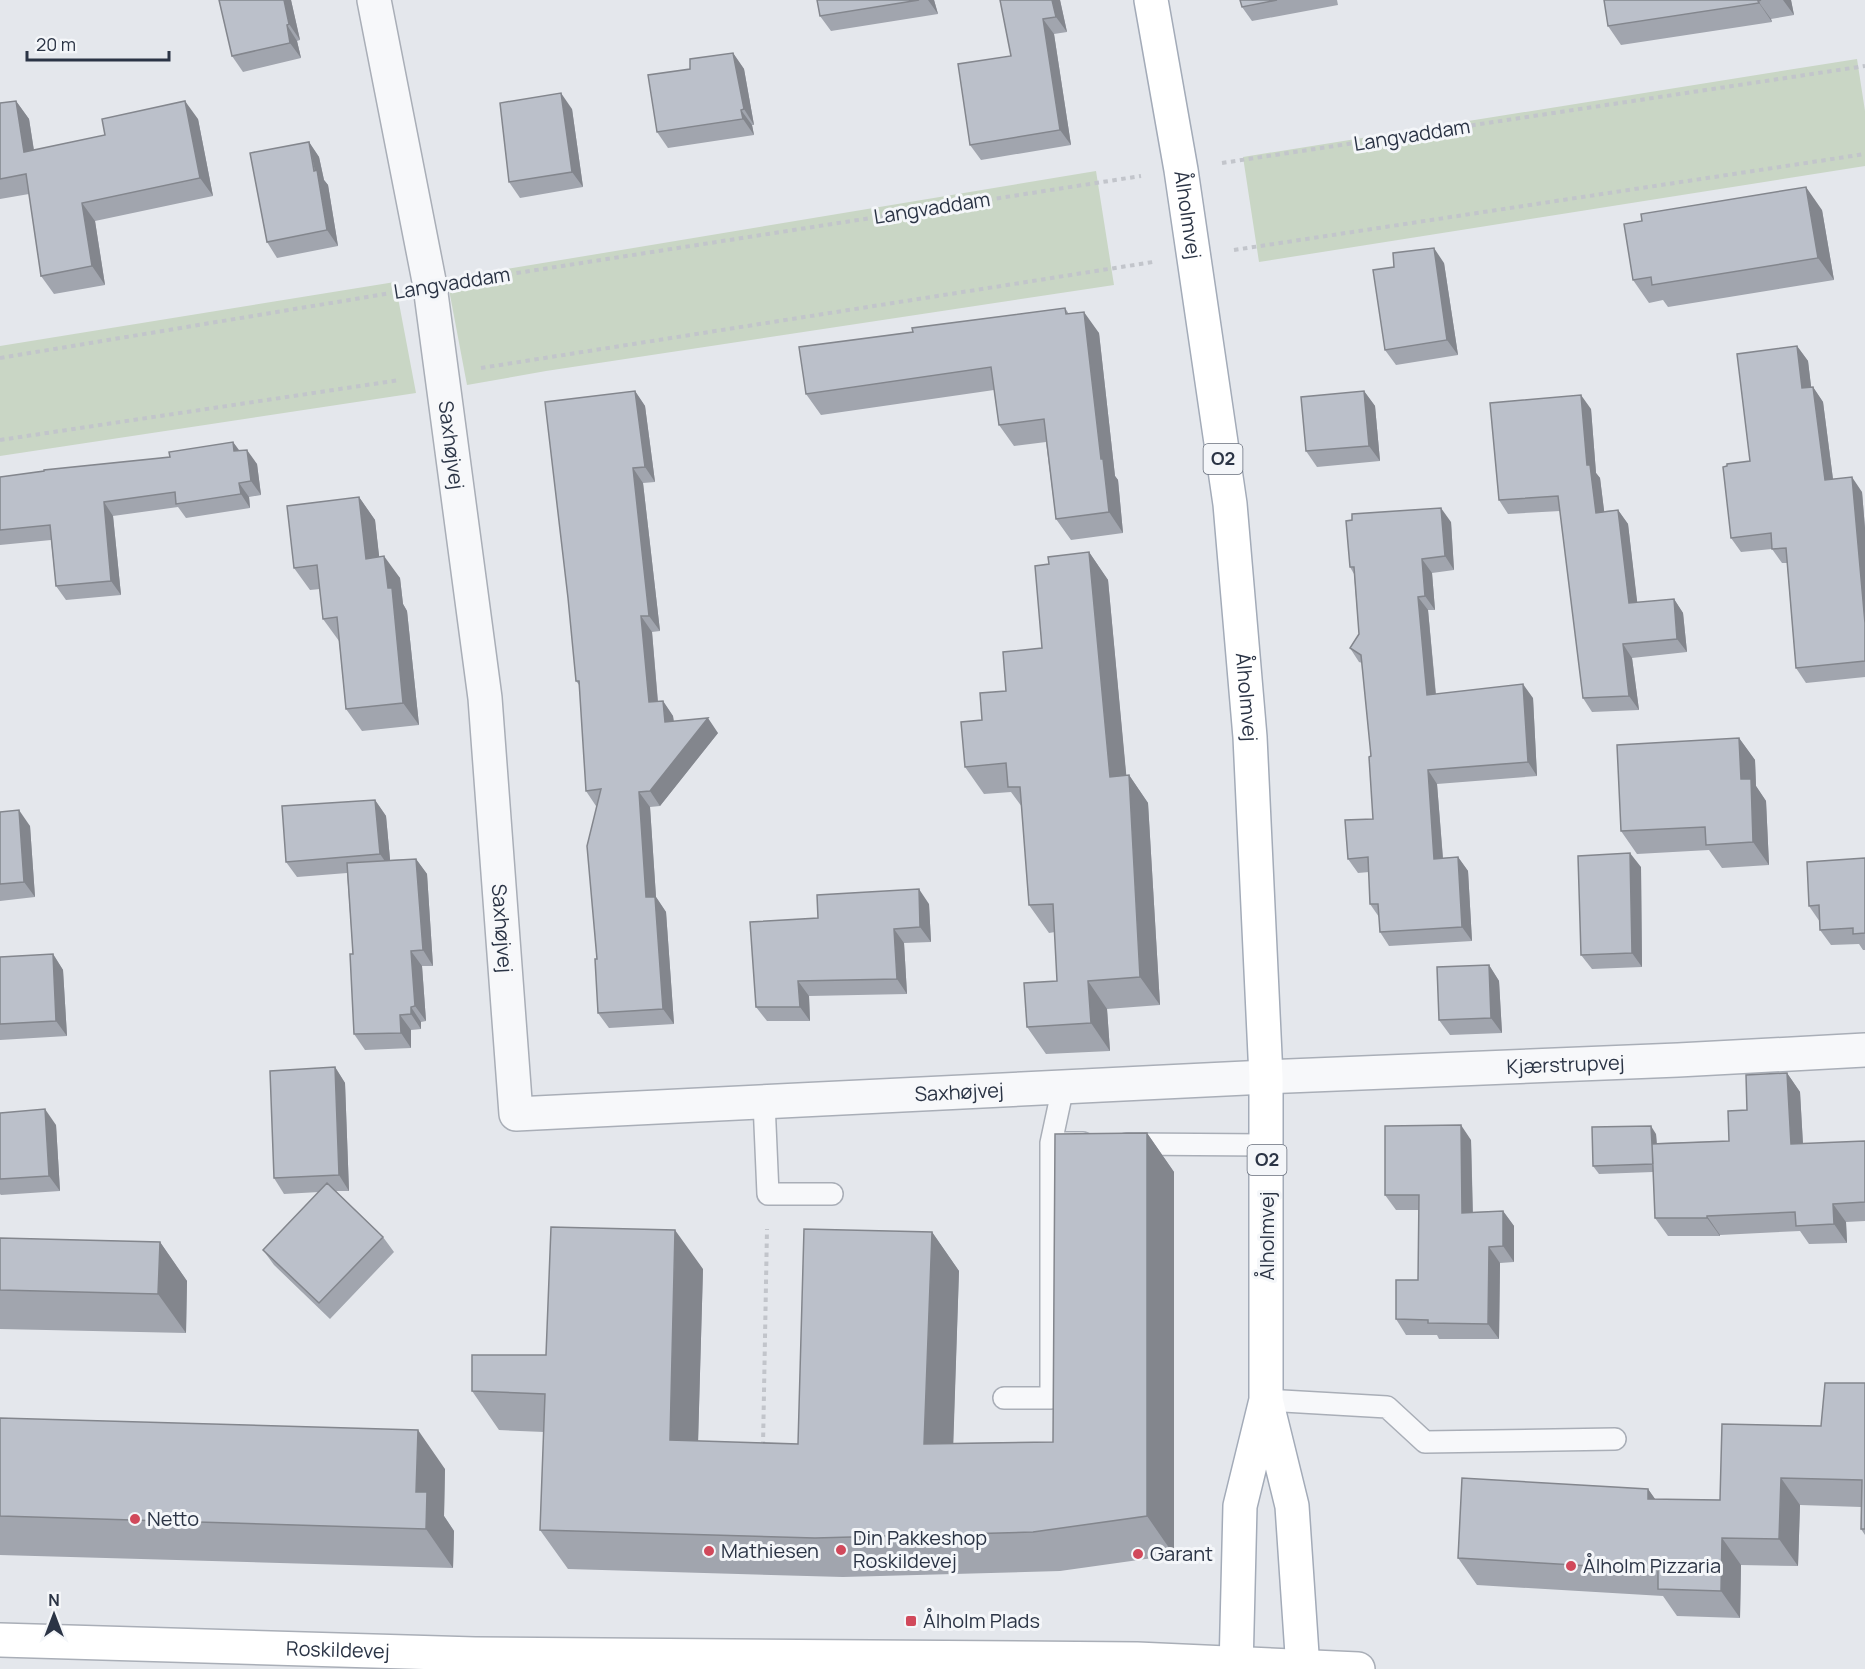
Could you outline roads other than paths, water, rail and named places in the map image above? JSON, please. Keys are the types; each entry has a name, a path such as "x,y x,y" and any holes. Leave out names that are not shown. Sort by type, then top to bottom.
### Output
{"main road":[{"name":"Ålholmvej","path":"1151,0 1181,170 1230,504 1250,737 1266,1077 1266,1400 1240,1506 1236,1667"},
{"name":"Ålholmvej","path":"1266,1400 1292,1506 1303,1668"},
{"name":"Roskildevej","path":"0,1640 475,1654 1137,1659 1236,1667 1359,1669"}],"street":[{"name":"Saxhøjvej","path":"374,0 430,286 485,698 516,1114 1266,1077"},
{"name":"Kjærstrupvej","path":"1266,1077 1865,1050"}],"lane":[{"path":"1004,1398 1050,1398 1050,1143 1063,1087"},
{"path":"764,1102 768,1194 832,1194"},
{"path":"1050,1143 1267,1145"},
{"path":"1266,1400 1387,1407 1425,1442 1615,1439"}],"place":[{"name":"Netto","path":"135,1519"},
{"name":"Din Pakkeshop Roskildevej","path":"841,1550"},
{"name":"Mathiesen","path":"709,1551"},
{"name":"Garant","path":"1138,1554"},
{"name":"Ålholm Pizzaria","path":"1571,1566"},
{"name":"Ålholm Plads","path":"911,1621"}]}
